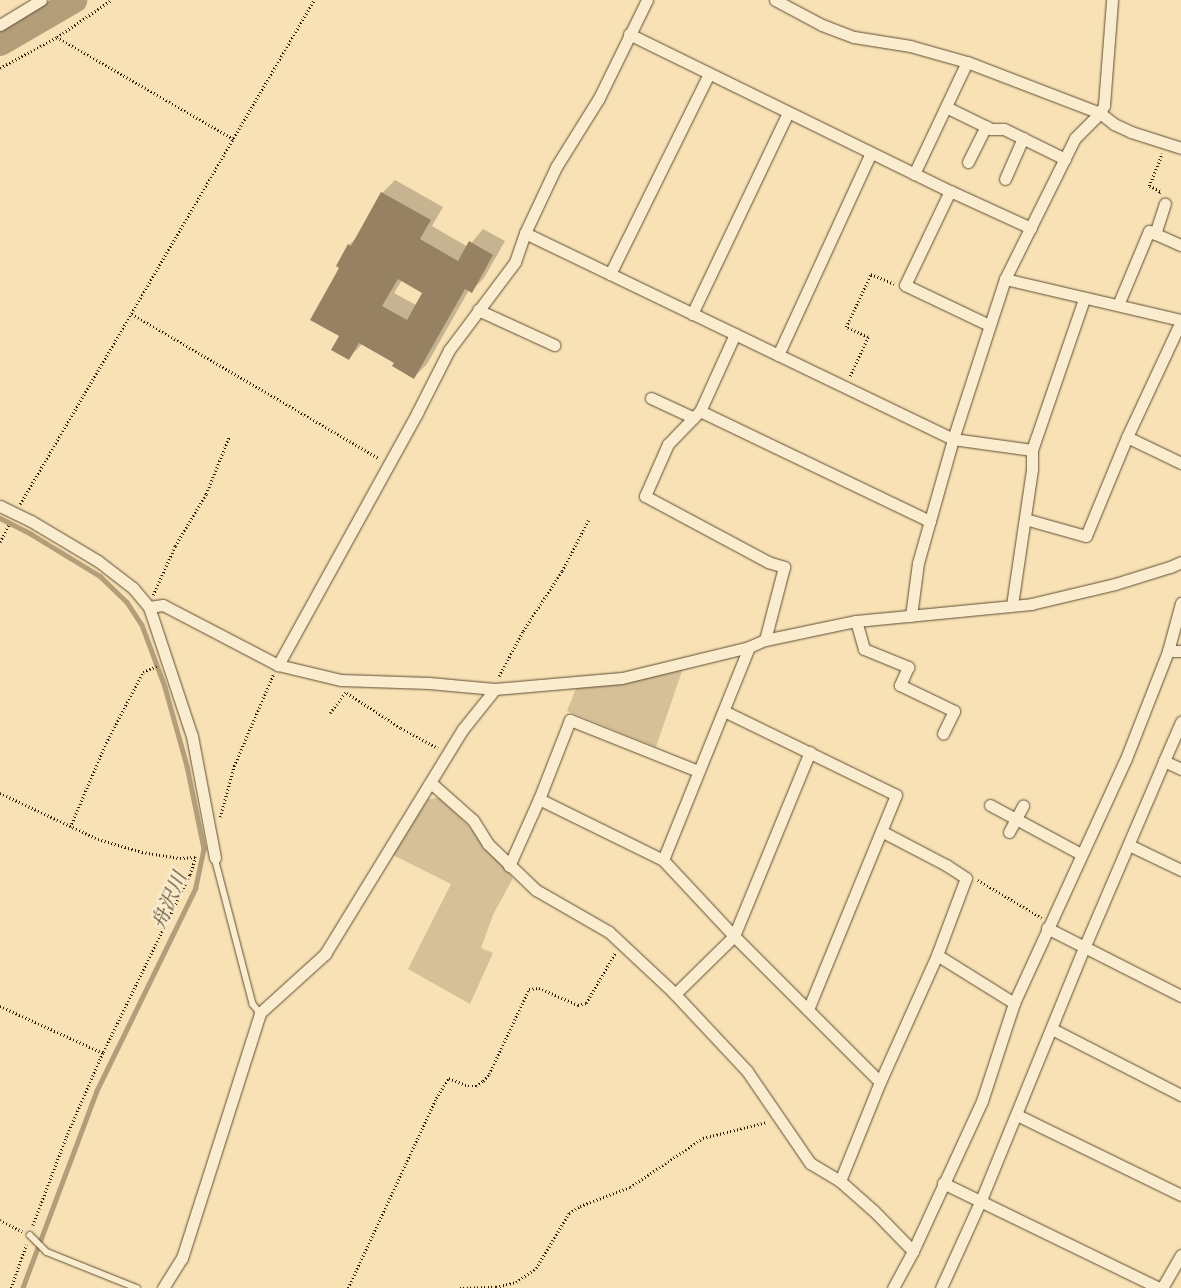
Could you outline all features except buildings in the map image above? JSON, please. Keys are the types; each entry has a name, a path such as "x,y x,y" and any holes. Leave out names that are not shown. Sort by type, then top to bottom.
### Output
{"street":[{"path":"0,25 42,0"},
{"path":"278,665 389,465 449,350 515,262 525,233 556,167 599,98 647,0"},
{"path":"775,0 822,25 854,37 910,46 967,62 1100,112 1114,124 1131,132 1181,148"},
{"path":"911,616 918,563 953,439 1005,279 1075,138 1100,112 1104,105 1112,0"},
{"path":"629,34 914,174 1031,228"},
{"path":"914,174 967,62"},
{"path":"610,274 709,74"},
{"path":"946,107 986,126 1004,129 1066,159"},
{"path":"692,314 788,113"},
{"path":"968,162 986,126"},
{"path":"1005,178 1023,138"},
{"path":"778,355 871,153"},
{"path":"950,191 905,285 989,325"},
{"path":"1155,234 1161,202"},
{"path":"1118,305 1149,231 1181,245"},
{"path":"525,233 953,439 1032,450"},
{"path":"1005,279 1181,321 1128,437 1086,536 1025,519"},
{"path":"1012,605 1025,519 1032,450 1084,299"},
{"path":"478,310 554,345"},
{"path":"735,334 697,414 668,444 645,496 768,562 784,567 765,640"},
{"path":"651,398 697,414 930,522"},
{"path":"1128,437 1181,463"},
{"path":"0,506 31,521 98,561 133,588 148,607 192,736 215,858"},
{"path":"148,607 163,605 278,665 348,686 429,683 495,689 622,678 749,647 765,640 856,621 1031,604 1114,584 1181,562"},
{"path":"893,1288 913,1251 982,1101 1014,1003 1048,925 1125,761 1168,651 1181,603"},
{"path":"856,621 864,649 908,667 900,685 954,711 943,734"},
{"path":"663,860 749,647"},
{"path":"1168,651 1181,651"},
{"path":"164,1288 182,1258 260,1013 325,954 463,729 495,689"},
{"path":"724,711 896,795 808,1010"},
{"path":"509,866 540,799 570,720 698,771"},
{"path":"944,1287 1017,1115 1084,948 1181,722"},
{"path":"675,994 734,936 810,752"},
{"path":"1164,761 1181,769"},
{"path":"431,783 473,820 488,844 536,890 609,932 675,994 747,1071 778,1120 810,1164 840,1181 874,1211 913,1251"},
{"path":"540,799 663,860 734,936 880,1082"},
{"path":"990,805 1081,854"},
{"path":"1009,832 1023,806"},
{"path":"840,1181 880,1082 937,955 966,878 946,865 881,832"},
{"path":"1129,845 1181,870"},
{"path":"1048,925 1084,948 1181,996"},
{"path":"937,955 1014,1003"},
{"path":"1052,1030 1181,1094"},
{"path":"1017,1115 1181,1195"},
{"path":"943,1183 1160,1288 1181,1255"}],"lane":[{"path":"215,858 254,1004 260,1013"},
{"path":"30,1235 47,1252 137,1288"}],"path":[{"path":"0,68 57,37 111,0"},
{"path":"14,513 314,0"},
{"path":"57,37 234,139"},
{"path":"1161,202 1160,191 1149,186 1166,143"},
{"path":"845,387 868,337 846,327 871,274 900,286 905,285"},
{"path":"132,314 389,465"},
{"path":"148,607 175,546 206,494 229,437"},
{"path":"495,689 523,631 562,571 588,519"},
{"path":"0,542 5,532"},
{"path":"220,819 234,766 251,730 258,705 278,665"},
{"path":"70,827 106,743 143,672 150,669"},
{"path":"330,713 348,686 401,728 449,754"},
{"path":"0,793 98,839 142,852 180,858 196,857 190,875 103,1053 67,1136 11,1288"},
{"path":"966,878 973,877 1048,925"},
{"path":"348,1288 436,1098 449,1078 468,1086 476,1086 484,1081 529,988 539,988 578,1004 586,1003 611,957 622,944"},
{"path":"0,1006 103,1053"},
{"path":"460,1288 496,1287 516,1282 536,1268 569,1213 580,1206 630,1186 702,1138 778,1120"},
{"path":"0,1220 30,1235"}],"shaded area":[{"path":"683,668 656,747 567,711 577,686 627,683"},
{"path":"439,798 465,822 513,878 493,915 481,948 493,953 470,1004 408,969 451,884 393,855 428,799"}],"waterway":[{"path":"0,43 74,0"},
{"name":"舟沢川","path":"0,518 31,534 100,576 127,602 142,625 165,687 187,766 204,849 196,888 97,1091 23,1288"}]}
